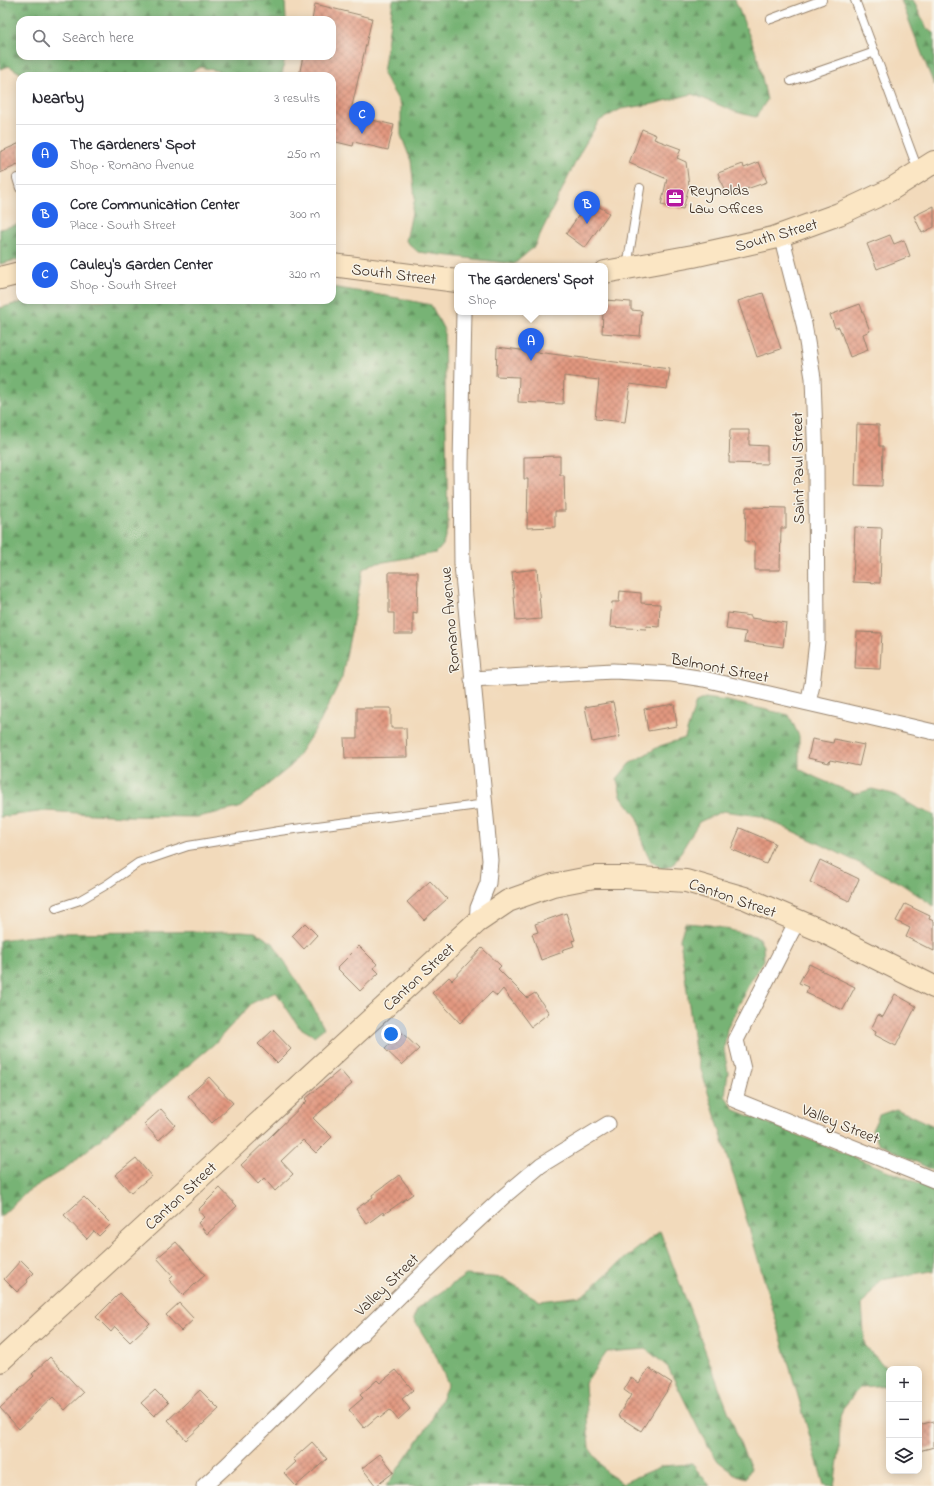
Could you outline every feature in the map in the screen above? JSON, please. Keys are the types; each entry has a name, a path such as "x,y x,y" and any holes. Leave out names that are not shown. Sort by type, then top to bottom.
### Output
{"street":[{"name":"South Street","path":"608,271 693,256 781,235 839,214 890,190 926,167"},
{"name":"Saint Paul Street","path":"781,235 804,324 813,378 816,466 817,641 812,685 808,703"},
{"name":"South Street","path":"336,266 454,281"},
{"path":"0,278 16,274"},
{"name":"Romano Avenue","path":"464,315 461,464 462,565 472,679 486,804 490,860 488,883 478,908 476,922"},
{"name":"Belmont Street","path":"472,679 613,671 672,674 704,679 934,732"},
{"name":"Canton Street","path":"0,1361 476,922 508,901 553,885 594,877 625,876 693,882 745,898 824,932 934,987"},
{"name":"Valley Street","path":"797,921 736,1040 743,1069 735,1100 934,1180"},
{"name":"Valley Street","path":"204,1486 503,1197 541,1165 608,1124"}],"lane":[{"path":"771,19 822,0"},
{"path":"855,0 875,52 926,167"},
{"path":"791,81 875,52"},
{"path":"627,268 640,188"},
{"path":"56,908 80,900 106,885 138,863 188,846 279,831 486,804"}],"green space":[{"path":"0,0 285,0 286,16 16,16 16,60 284,60 283,72 222,72 200,67 191,72 19,72 9,66 0,69"},
{"path":"393,0 735,0 757,55 767,100 756,117 736,112 692,94 653,104 621,109 599,121 581,151 534,247 515,263 506,263 418,252 406,241 415,198 411,161 401,135 401,105 383,74"},
{"path":"901,0 913,0 927,29 934,33 934,85"},
{"path":"16,225 16,260 0,264 0,229"},
{"path":"336,288 431,305 444,330 448,526 443,545 436,553 372,564 363,569 342,677 320,722 291,766 239,808 197,817 125,816 45,811 0,817 0,308 16,304 336,304"},
{"path":"705,698 727,701 789,715 799,736 799,769 855,794 872,789 893,794 917,808 934,815 934,906 900,883 760,816 723,811 699,822 673,865 662,869 651,861 643,845 638,818 621,796 617,779 629,764 660,746 685,738 696,702"},
{"path":"685,923 710,925 758,937 763,946 764,960 750,982 727,1029 724,1050 728,1072 725,1096 735,1110 934,1189 934,1272 930,1271 881,1280 862,1304 865,1346 886,1368 886,1385 860,1387 843,1408 840,1417 839,1454 834,1486 824,1485 738,1190 695,1050 680,939"},
{"path":"255,932 273,943 310,1002 324,1028 314,1036 299,1027 276,992 252,1003 214,1044 67,1167 28,1191 0,1217 0,940 59,933"},
{"path":"896,1109 934,1126 934,1171 878,1143 872,1130 879,1115"},
{"path":"660,1231 751,1468 746,1478 736,1475 718,1461 702,1436 668,1367 646,1349 607,1352 585,1383 589,1448 607,1473 623,1483 662,1466 692,1464 710,1486 386,1486 430,1423 448,1384 435,1354 413,1318 419,1307 466,1275 503,1278 540,1301 582,1296 618,1264"}],"building":[{"path":"315,4 372,18 350,115 394,125 388,150 354,142 353,146 336,142 336,72 300,72 302,60 336,60 336,16 313,16"},
{"path":"642,129 656,135 654,139 681,149 677,158 686,162 689,186 683,209 661,205 667,179 629,163"},
{"path":"16,145 16,166 0,173 0,152"},
{"path":"759,162 767,182 726,196 718,173 743,164 744,168"},
{"path":"589,200 609,213 585,248 566,234"},
{"path":"934,206 934,227 922,233 914,216"},
{"path":"890,235 894,244 904,240 910,256 877,269 867,244"},
{"path":"763,293 781,349 757,357 738,301"},
{"path":"608,300 631,302 631,310 642,311 640,336 602,333 603,315 608,315"},
{"path":"860,304 870,331 863,334 868,350 850,357 839,327 835,328 830,315"},
{"path":"497,347 670,369 667,389 630,384 625,422 595,419 599,380 564,376 563,404 518,402 519,377 496,376"},
{"path":"857,424 879,425 879,446 883,446 882,486 855,485"},
{"path":"730,430 749,430 749,445 767,446 767,464 729,463"},
{"path":"560,456 560,475 564,475 565,511 555,511 555,527 527,528 528,479 524,479 524,457"},
{"path":"746,507 786,508 786,528 781,528 780,570 755,570 755,542 745,541"},
{"path":"855,527 882,528 880,583 853,582"},
{"path":"537,569 541,619 516,621 512,572"},
{"path":"389,572 418,572 417,613 413,612 413,634 394,634 394,613 389,613"},
{"path":"620,591 641,593 641,603 660,604 659,627 647,626 646,629 610,627 612,602 619,602"},
{"path":"728,613 786,623 783,647 744,642 746,632 726,629"},
{"path":"857,632 882,633 880,669 855,668"},
{"path":"613,702 620,737 592,742 585,707"},
{"path":"674,704 677,726 648,731 644,709"},
{"path":"357,708 391,708 391,728 406,728 407,757 345,758 344,738 357,738"},
{"path":"812,739 833,743 834,739 864,745 859,766 830,760 829,763 808,758"},
{"path":"740,828 775,843 766,864 731,849"},
{"path":"820,860 859,879 849,901 810,882"},
{"path":"430,881 447,899 424,920 407,902"},
{"path":"905,904 930,916 929,919 934,921 934,951 906,937 910,928 896,921"},
{"path":"566,913 575,940 572,941 574,946 562,950 563,952 541,960 532,934 538,932 535,924"},
{"path":"305,923 317,935 304,949 292,936"},
{"path":"359,946 377,964 374,968 379,973 360,991 337,968"},
{"path":"482,948 501,966 498,969 527,998 535,993 549,1013 531,1027 503,989 497,996 492,992 460,1023 432,993 449,977 452,980"},
{"path":"809,964 855,987 843,1010 806,993 808,987 799,983"},
{"path":"895,994 916,1006 896,1046 875,1035 876,1032 871,1029 878,1015 883,1017"},
{"path":"273,1030 291,1049 277,1063 258,1044"},
{"path":"401,1032 419,1049 402,1065 385,1049"},
{"path":"340,1070 352,1084 313,1118 332,1137 316,1153 303,1140 281,1161 293,1174 275,1191 264,1178 258,1184 241,1165 307,1101 305,1099"},
{"path":"209,1077 233,1103 212,1123 188,1096"},
{"path":"161,1109 175,1125 159,1140 144,1124"},
{"path":"136,1158 151,1176 131,1193 115,1175"},
{"path":"399,1175 413,1194 384,1214 383,1212 367,1224 356,1209"},
{"path":"220,1188 237,1206 207,1234 198,1223 204,1217 198,1210"},
{"path":"84,1197 111,1224 99,1236 94,1231 87,1239 64,1215"},
{"path":"176,1242 205,1275 183,1295 169,1280 173,1276 157,1258"},
{"path":"21,1260 34,1273 27,1280 28,1282 17,1292 4,1279"},
{"path":"120,1293 150,1323 130,1342 115,1327 111,1332 96,1317"},
{"path":"179,1303 194,1319 181,1331 166,1315"},
{"path":"50,1357 83,1393 65,1410 53,1397 19,1429 0,1408 34,1376 32,1374"},
{"path":"649,1368 672,1383 641,1431 618,1416 631,1395 624,1390 631,1378 639,1383"},
{"path":"396,1370 413,1390 402,1399 410,1409 398,1420 390,1410 380,1418 378,1416 364,1428 349,1410 363,1398 360,1395 377,1380 380,1383"},
{"path":"155,1390 168,1403 154,1416 141,1403"},
{"path":"200,1390 219,1409 186,1440 168,1420"},
{"path":"934,1421 934,1447 922,1450 922,1438 922,1424"},
{"path":"312,1442 327,1459 296,1486 284,1473 296,1462 293,1459"},
{"path":"380,1454 394,1472 376,1486 362,1468"}],"place":[{"name":"Cauley's Garden Center","path":"362,134"},
{"name":"Reynolds Law Offices","path":"675,198"},
{"name":"Core Communication Center","path":"587,224"},
{"name":"The Gardeners' Spot","path":"531,361"}]}
